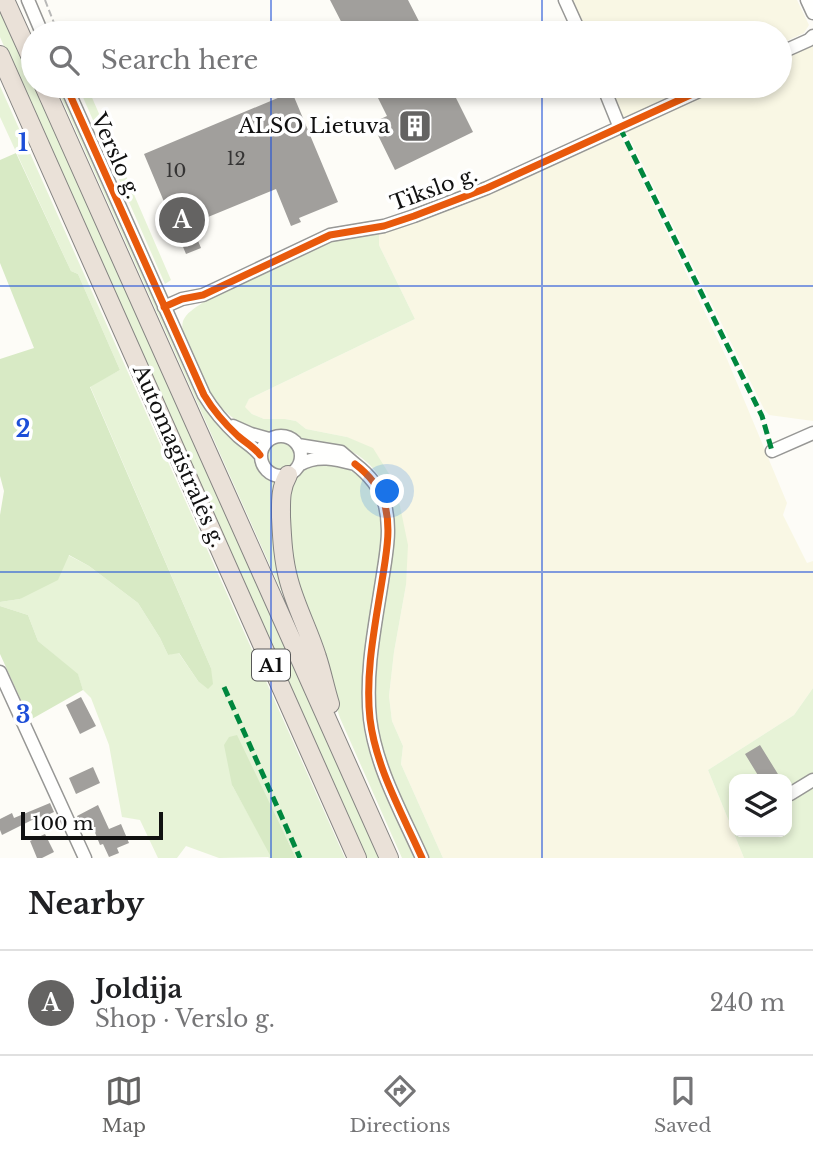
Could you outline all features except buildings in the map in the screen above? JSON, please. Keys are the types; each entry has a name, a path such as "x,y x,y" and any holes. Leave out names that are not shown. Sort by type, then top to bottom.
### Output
{"highway":[{"path":"5,0 21,35"},
{"name":"Automagistralės g.","path":"0,55 357,858"},
{"path":"0,78 64,216 83,242"},
{"name":"Automagistralės g.","path":"49,98 389,858"},
{"path":"294,470 283,484 281,493 282,537 288,579 318,659 329,703 396,858"}],"street":[{"path":"28,0 37,21"},
{"path":"565,0 575,21"},
{"path":"807,0 813,13"},
{"path":"792,48 813,36"},
{"name":"Verslo g.","path":"71,98 204,395 233,431 260,455"},
{"path":"608,98 621,128"},
{"name":"Tikslo g.","path":"164,307 182,299 203,295 330,235 384,226 487,188 685,98"},
{"name":"Verslo g.","path":"223,420 251,434 270,439"},
{"path":"772,451 813,433"},
{"path":"294,470 301,455 298,445 289,437 270,439 262,447 262,465 270,474 276,476 294,470 308,460 326,458 355,464"},
{"path":"298,445 341,452 371,478 384,501 387,516 386,549 369,677 370,719 380,762 422,858"},
{"path":"0,672 85,858"},
{"path":"792,793 813,780"}],"path":[{"path":"45,0 53,21"}],"shaded area":[{"path":"569,0 797,0 809,25 804,33 792,38 792,21 578,21"},
{"path":"813,44 813,421 769,415 764,409 626,131 698,98 792,98 792,54"},
{"path":"611,98 667,98 631,115 619,115"},
{"path":"619,136 623,140 727,359 787,503 783,515 807,563 813,561 813,688 794,715 708,770 729,821 729,837 735,837 744,858 443,858 401,764 403,746 392,721 389,696 406,585 391,477 347,437 306,429 296,421 264,419 244,407 249,399 415,319 379,245 379,232 511,182"}],"green space":[{"path":"0,1 21,49 21,85 0,37"},
{"path":"0,86 345,858 296,858 285,835 232,785 272,857 219,858 186,846 177,858 158,858 140,820 122,817 109,745 91,698 83,690 78,675 38,641 28,615 0,606 0,602 20,599 68,555 89,566 138,603 168,655 178,652 198,681 211,668 90,386 120,370 78,274 71,271 0,117"},
{"path":"27,98 43,98 379,858 365,858"},
{"path":"61,98 65,98 204,405 223,431 255,457 267,478 278,482 313,662"},
{"path":"83,98 92,98 171,280 165,284"},
{"path":"16,153 71,271 78,274 120,370 90,387 211,668 213,684 208,689 198,681 179,653 168,655 138,603 89,566 69,555 58,580 20,599 0,602 0,515 4,491 0,476 0,359 34,348 0,263 0,160"},
{"path":"379,232 379,245 415,319 249,399 245,407 252,414 264,419 296,421 306,429 347,437 373,448 391,477 408,545 406,585 389,696 392,721 403,746 401,764 443,858 428,858 392,781 377,728 377,645 395,535 395,520 388,492 373,468 349,450 331,444 307,442 287,432 256,430 233,418 205,387 182,329 186,316 202,303 336,238"},
{"path":"281,443 290,447 294,456 290,465 281,469 272,465 268,456 272,447"},
{"path":"332,462 363,480 376,503 380,517 380,562 363,672 362,712 368,748 414,858 402,858 340,718 296,591 285,494 295,475 305,466"},
{"path":"0,606 28,615 38,641 78,674 83,690 30,720 0,654"},
{"path":"813,688 813,858 744,858 735,837 792,837 792,774 729,774 729,821 708,770 794,715"},
{"path":"237,735 296,858 268,858 271,857 232,785 224,745 229,737"}],"marked path":[{"path":"620,128 762,416 772,451"},
{"path":"224,687 300,858"}],"cycle path":[{"path":"71,98 204,395 228,427 260,455"},
{"path":"164,307 182,299 203,295 330,235 384,226 487,188 684,98"},
{"path":"355,464 369,476 379,491 388,521 387,551 370,667 369,702 373,737 384,773 422,858"}],"place":[{"name":"ALSO Lietuva","path":"415,126"},
{"name":"Joldija","path":"182,220"}]}
